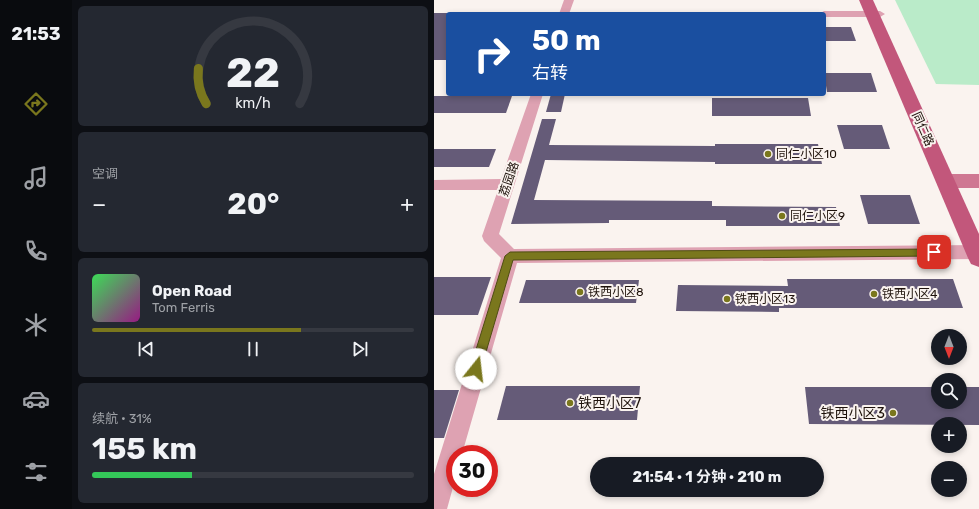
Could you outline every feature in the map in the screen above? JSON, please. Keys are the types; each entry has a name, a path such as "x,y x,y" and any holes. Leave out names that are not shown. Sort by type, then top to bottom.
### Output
{"main road":[{"name":"同仁路","path":"873,7 950,181 978,250"},
{"path":"950,181 979,181"}],"street":[{"path":"565,12 569,0"},
{"path":"826,14 873,7"},
{"name":"荔园路","path":"510,256 490,236 536,96"},
{"path":"434,184 507,184"},
{"path":"435,509 510,256 978,250"}],"green space":[{"path":"895,0 979,0 979,85 936,84"}],"building":[{"path":"434,13 446,13 446,60 434,60"},
{"path":"826,27 851,27 856,41 826,41"},
{"path":"826,73 871,73 877,92 827,92"},
{"path":"434,96 512,96 506,113 434,113"},
{"path":"550,96 565,96 561,112 546,112"},
{"path":"712,98 808,98 811,116 712,116"},
{"path":"542,119 556,119 549,145 715,146 715,144 818,144 822,164 715,164 715,162 545,160 534,200 712,201 712,206 836,207 840,226 726,226 726,220 609,220 609,223 511,224"},
{"path":"837,125 882,125 890,149 844,149"},
{"path":"434,149 496,149 489,167 434,167"},
{"path":"860,195 910,195 920,224 868,224"},
{"path":"434,277 491,277 478,315 434,315"},
{"name":"铁西小区4","path":"787,279 953,279 963,308 779,308 779,312 676,311 678,285 788,286"},
{"name":"铁西小区8","path":"526,280 639,280 636,303 519,303"},
{"name":"铁西小区7","path":"506,386 640,386 637,420 497,420"},
{"name":"铁西小区3","path":"805,387 931,387 931,409 967,409 967,387 979,387 979,425 967,425 967,417 931,417 931,425 809,424"},
{"path":"434,390 459,390 444,438 434,438"}],"place":[{"name":"同仁小区10","path":"768,154"},
{"name":"同仁小区9","path":"782,216"},
{"name":"铁西小区8","path":"580,292"},
{"name":"铁西小区4","path":"874,294"},
{"name":"铁西小区13","path":"727,299"},
{"name":"铁西小区7","path":"570,403"},
{"name":"铁西小区3","path":"893,413"}],"route":[{"path":"476,369 510,256 934,252"}]}
